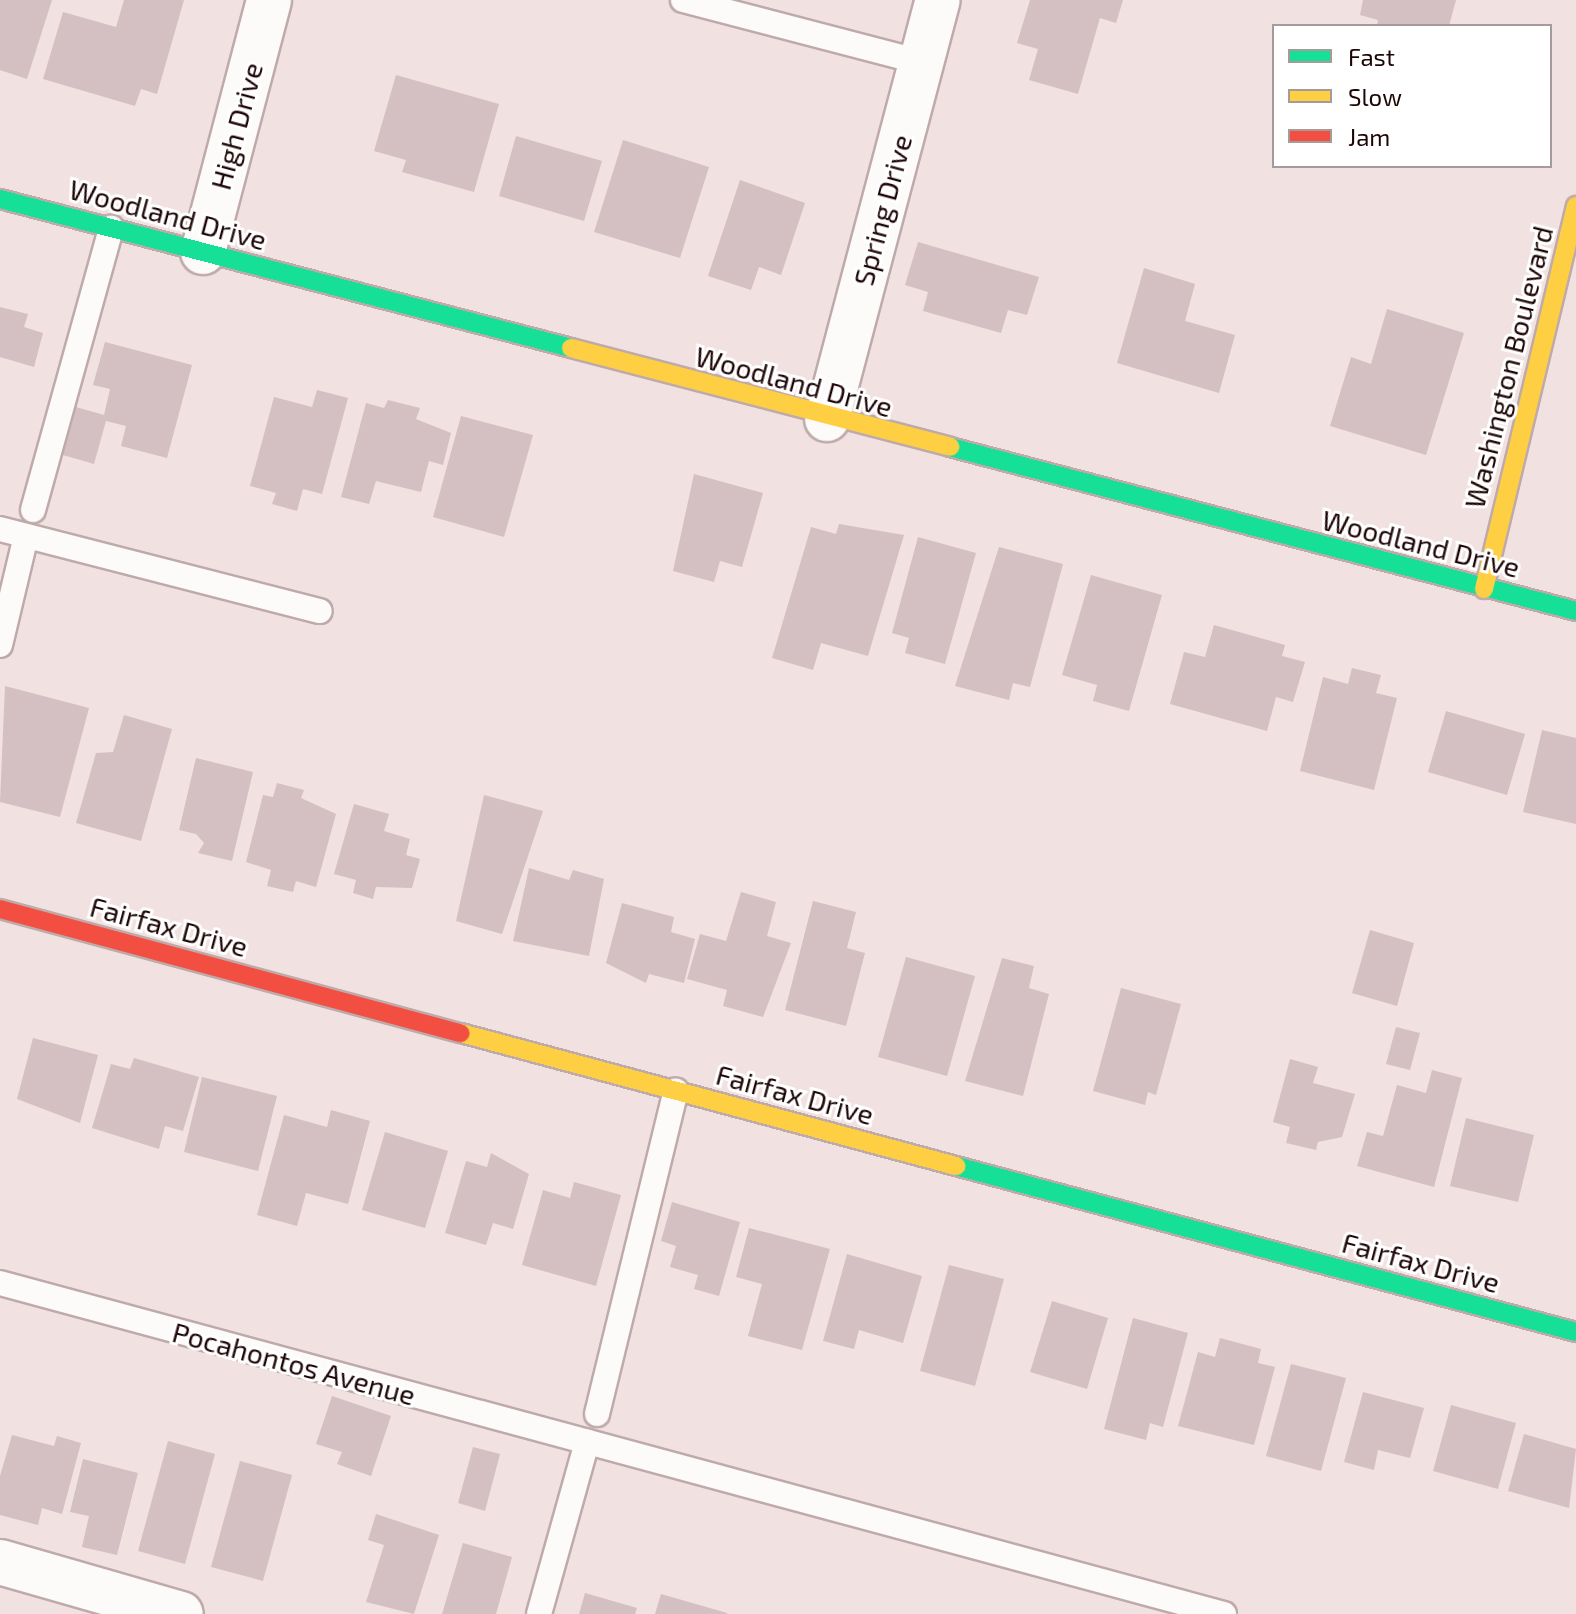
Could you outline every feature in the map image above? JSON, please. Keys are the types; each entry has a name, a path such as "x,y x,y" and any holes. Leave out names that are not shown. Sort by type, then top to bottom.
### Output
{"street":[{"name":"High Drive","path":"203,252 269,0"},
{"name":"Spring Drive","path":"827,419 938,0"},
{"name":"Woodland Drive","path":"0,199 827,419 1576,611"},
{"name":"Washington Boulevard","path":"1484,589 1573,232 1576,206"},
{"name":"Fairfax Drive","path":"0,909 1576,1332"},
{"path":"0,1562 181,1614"}],"lane":[{"path":"683,0 921,62"},
{"path":"33,510 111,228"},
{"path":"0,529 320,611"},
{"path":"0,645 26,536"},
{"path":"597,1414 676,1091"},
{"name":"Pocahontos Avenue","path":"0,1283 1224,1614"},
{"path":"539,1614 587,1442"}],"building":[{"path":"0,0 52,0 27,79 0,70"},
{"path":"124,0 184,0 157,94 141,89 135,106 43,79 63,12 116,27"},
{"path":"1030,0 1123,0 1116,23 1100,18 1078,94 1029,80 1038,49 1017,43"},
{"path":"1363,0 1456,0 1450,24 1377,24 1378,20 1360,15"},
{"path":"396,75 499,104 474,192 402,172 406,160 374,151"},
{"path":"516,136 602,161 584,221 499,196"},
{"path":"623,140 709,167 680,258 594,232"},
{"path":"740,180 805,203 781,275 759,267 751,290 708,276"},
{"path":"918,242 1039,277 1027,315 1008,310 1001,333 923,311 928,292 905,285"},
{"path":"1144,268 1195,284 1185,321 1235,335 1219,393 1117,363"},
{"path":"0,307 28,314 24,327 43,333 34,367 0,357"},
{"path":"1387,309 1464,333 1426,455 1330,426 1351,357 1371,364"},
{"path":"105,342 192,365 167,458 121,446 126,426 106,421 94,464 56,453 69,405 104,415 110,389 93,385"},
{"path":"317,390 348,398 322,494 303,489 297,511 272,504 276,493 250,486 274,397 312,407"},
{"path":"388,400 420,408 416,419 451,433 443,465 429,461 421,492 376,481 369,504 341,497 366,403 384,408"},
{"path":"461,416 533,435 504,537 433,517"},
{"path":"694,474 763,493 742,567 720,561 714,582 673,571"},
{"path":"839,524 904,535 868,656 821,643 813,670 772,658 811,527 836,534"},
{"path":"918,537 976,553 945,664 905,653 909,638 892,633"},
{"path":"999,547 1063,564 1030,687 1013,683 1009,700 955,686"},
{"path":"1091,575 1162,595 1129,711 1093,701 1097,685 1062,675"},
{"path":"1214,625 1285,645 1282,656 1305,662 1293,702 1276,697 1267,731 1170,704 1184,652 1205,657"},
{"path":"1352,668 1381,675 1376,693 1397,698 1374,790 1300,771 1323,677 1348,684"},
{"path":"5,686 89,708 60,817 0,802"},
{"path":"1446,711 1525,734 1507,795 1428,772"},
{"path":"124,715 172,729 141,841 76,823 96,753 113,752"},
{"path":"1542,730 1576,738 1576,824 1523,812"},
{"path":"196,758 253,772 232,861 198,853 204,843 196,834 179,830"},
{"path":"277,783 304,790 301,798 336,814 316,887 296,881 293,892 267,886 271,870 246,862 263,795 273,797"},
{"path":"484,795 543,811 502,934 456,921"},
{"path":"354,804 389,814 384,831 410,839 406,855 420,859 412,888 376,887 373,899 353,893 356,880 334,874"},
{"path":"529,868 569,880 573,870 604,879 589,956 513,941"},
{"path":"741,892 776,902 767,936 791,943 763,1017 723,1006 727,990 687,979 700,934 726,941"},
{"path":"813,901 856,912 847,948 865,953 846,1026 785,1010"},
{"path":"622,903 674,917 671,932 695,939 684,983 649,974 646,983 606,963"},
{"path":"1370,930 1414,943 1397,1006 1352,993"},
{"path":"906,957 975,976 947,1076 878,1057"},
{"path":"1002,958 1034,966 1029,988 1049,994 1023,1096 965,1081"},
{"path":"1121,988 1181,1004 1156,1095 1148,1092 1145,1105 1093,1091"},
{"path":"1396,1027 1420,1033 1410,1070 1386,1064"},
{"path":"33,1038 98,1055 80,1123 17,1099"},
{"path":"134,1058 199,1077 183,1131 165,1126 159,1149 92,1128 111,1064 130,1069"},
{"path":"1290,1059 1318,1067 1313,1083 1355,1094 1342,1137 1318,1142 1316,1150 1286,1143 1290,1127 1273,1122"},
{"path":"1432,1070 1462,1078 1434,1187 1357,1166 1367,1132 1383,1136 1397,1085 1426,1093"},
{"path":"202,1077 277,1096 258,1171 184,1152"},
{"path":"331,1110 370,1121 348,1204 306,1193 297,1226 257,1215 284,1115 327,1127"},
{"path":"1466,1118 1534,1135 1518,1202 1450,1186"},
{"path":"385,1132 448,1151 425,1228 362,1210"},
{"path":"491,1153 529,1174 513,1229 493,1223 486,1245 445,1233 466,1161 487,1167"},
{"path":"574,1182 621,1195 596,1286 522,1265 543,1190 570,1198"},
{"path":"672,1202 740,1222 719,1296 694,1289 698,1275 670,1267 676,1246 661,1241"},
{"path":"749,1228 830,1249 802,1350 748,1336 762,1284 736,1277"},
{"path":"847,1254 922,1276 903,1343 859,1330 854,1349 823,1341"},
{"path":"949,1265 1004,1279 975,1386 920,1371"},
{"path":"1052,1301 1108,1318 1087,1389 1030,1372"},
{"path":"1133,1318 1188,1333 1163,1427 1150,1423 1146,1440 1104,1429"},
{"path":"1220,1338 1261,1349 1258,1363 1275,1367 1254,1445 1178,1426 1198,1352 1215,1357"},
{"path":"1291,1364 1346,1378 1321,1471 1266,1456"},
{"path":"1363,1392 1424,1408 1410,1458 1378,1450 1374,1470 1344,1462"},
{"path":"332,1396 391,1416 371,1476 337,1464 342,1452 316,1444"},
{"path":"1451,1405 1516,1423 1498,1489 1433,1471"},
{"path":"1524,1434 1576,1449 1569,1508 1508,1491"},
{"path":"12,1435 54,1446 57,1436 81,1443 62,1514 42,1508 38,1525 0,1515 0,1476"},
{"path":"168,1441 215,1454 185,1564 138,1551"},
{"path":"473,1447 500,1454 485,1511 458,1503"},
{"path":"83,1459 138,1473 117,1555 82,1547 89,1516 70,1512"},
{"path":"240,1461 292,1475 263,1581 211,1567"},
{"path":"376,1514 439,1535 414,1614 366,1602 384,1545 368,1540"},
{"path":"463,1543 512,1557 496,1614 442,1614"},
{"path":"585,1593 637,1608 635,1614 579,1614"},
{"path":"661,1594 727,1613 727,1614 655,1614"}],"traffic: fast":[{"path":"0,199 571,348"},
{"path":"950,447 1576,611"},
{"path":"956,1166 1576,1332"}],"traffic: slow":[{"path":"1484,589 1576,206"},
{"path":"571,348 950,447"},
{"path":"461,1033 956,1166"}],"traffic: jam":[{"path":"0,909 461,1033"}]}
